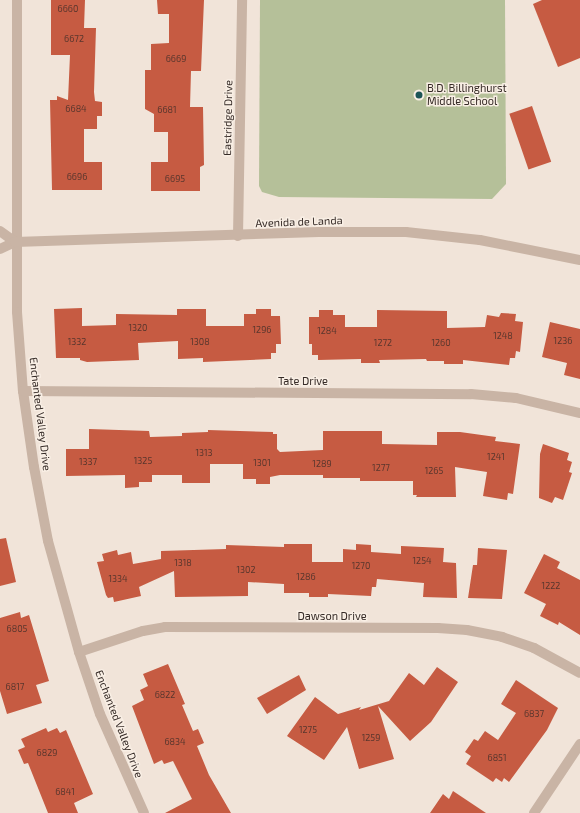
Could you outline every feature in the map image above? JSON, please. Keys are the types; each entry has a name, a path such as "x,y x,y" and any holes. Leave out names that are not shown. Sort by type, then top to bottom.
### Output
{"street":[{"name":"Enchanted Valley Drive","path":"17,0 17,312 23,391 34,468 48,541 79,652 100,714 144,813"},
{"name":"Eastridge Drive","path":"238,236 242,0"},
{"path":"0,231 16,242"},
{"name":"Avenida de Landa","path":"0,249 16,242 238,236 319,232 406,232 480,240 580,260"},
{"name":"Tate Drive","path":"23,391 471,394 516,398 580,413"},
{"name":"Dawson Drive","path":"79,652 143,631 165,627 438,628 467,630 502,637 534,648 580,674"},
{"path":"534,813 580,744"}],"green space":[{"name":"B.D. Billinghurst Middle School","path":"260,0 505,0 506,184 492,199 279,197 262,192 259,186"}],"building":[{"path":"51,0 85,0 84,28 96,28 94,92 95,101 102,102 102,116 97,116 97,129 84,129 84,162 102,162 102,190 52,190 50,100 57,100 57,96 68,100 70,55 51,55"},
{"path":"157,0 204,0 201,71 191,71 190,107 203,107 204,165 200,167 200,191 151,191 151,162 168,162 168,132 154,132 154,114 145,109 145,70 151,70 151,44 169,43 169,14 158,14"},
{"path":"542,0 580,0 580,58 558,67 533,4"},
{"path":"532,106 551,162 529,170 509,114"},
{"path":"82,308 82,326 116,325 116,314 177,315 177,309 206,309 206,326 244,326 244,314 256,314 256,309 271,309 271,316 280,316 281,344 276,344 276,353 271,353 271,359 203,362 203,358 178,359 178,341 138,343 139,360 87,362 80,360 80,358 56,358 54,309"},
{"path":"319,310 333,310 333,315 345,315 345,327 377,327 377,310 447,311 447,328 485,327 487,315 499,317 501,313 516,314 515,321 523,322 520,352 516,351 515,358 510,358 509,365 463,360 463,364 444,364 444,361 427,361 426,359 379,360 380,363 361,363 361,359 318,360 318,355 312,355 312,344 309,344 309,317 319,317"},
{"path":"550,322 580,329 580,379 564,375 567,363 542,357"},
{"path":"89,429 149,431 150,437 182,436 182,433 208,432 208,430 273,432 273,434 277,434 277,449 280,452 323,450 323,431 382,431 382,444 437,445 437,432 460,432 496,437 495,441 520,444 513,494 508,493 507,500 483,496 487,472 455,467 456,497 416,497 417,495 413,495 413,481 360,481 360,478 323,478 323,475 280,475 270,477 270,484 256,484 256,479 243,479 243,464 210,464 210,483 182,483 182,475 152,475 152,482 139,482 139,487 125,488 125,475 66,476 66,449 89,449"},
{"path":"543,444 569,453 567,460 572,462 569,472 572,473 563,500 555,497 552,503 539,498 540,454"},
{"path":"6,538 16,582 0,586 0,539"},
{"path":"284,544 312,544 312,562 343,562 343,549 356,550 356,544 371,545 371,552 401,554 401,546 444,548 443,562 456,563 457,598 423,597 424,583 377,579 376,587 372,587 371,596 328,594 328,597 309,597 309,593 284,593 284,584 248,582 248,596 175,597 174,571 139,587 141,596 114,602 113,597 108,598 106,595 97,562 104,561 102,554 117,550 118,555 131,552 133,564 161,559 161,551 226,549 226,545 284,547"},
{"path":"478,548 507,550 502,599 468,598 473,565 477,565"},
{"path":"544,554 560,562 557,568 580,580 580,635 559,622 558,625 540,616 546,604 524,593"},
{"path":"20,612 21,618 29,615 49,681 36,685 42,703 7,714 0,691 0,618"},
{"path":"168,664 185,704 182,705 193,731 198,729 204,743 197,746 209,775 231,813 165,813 192,799 173,761 164,764 162,760 154,764 132,706 144,700 140,690 148,686 143,674"},
{"path":"437,667 458,682 431,722 410,741 378,706 394,759 359,769 347,727 324,760 287,736 315,697 338,714 361,707 359,710 389,701 409,673 424,685"},
{"path":"299,675 306,690 267,714 257,698"},
{"path":"516,680 558,708 547,730 509,782 504,778 502,782 496,778 493,782 466,764 471,756 465,752 474,739 478,741 485,731 498,740 516,713 501,704"},
{"path":"46,728 48,732 57,728 60,733 66,730 93,794 74,803 78,813 48,813 28,763 24,764 18,750 25,747 21,739"},
{"path":"453,791 486,813 430,813 443,794 449,799"}],"place":[{"name":"B.D. Billinghurst Middle School","path":"419,95"}]}
